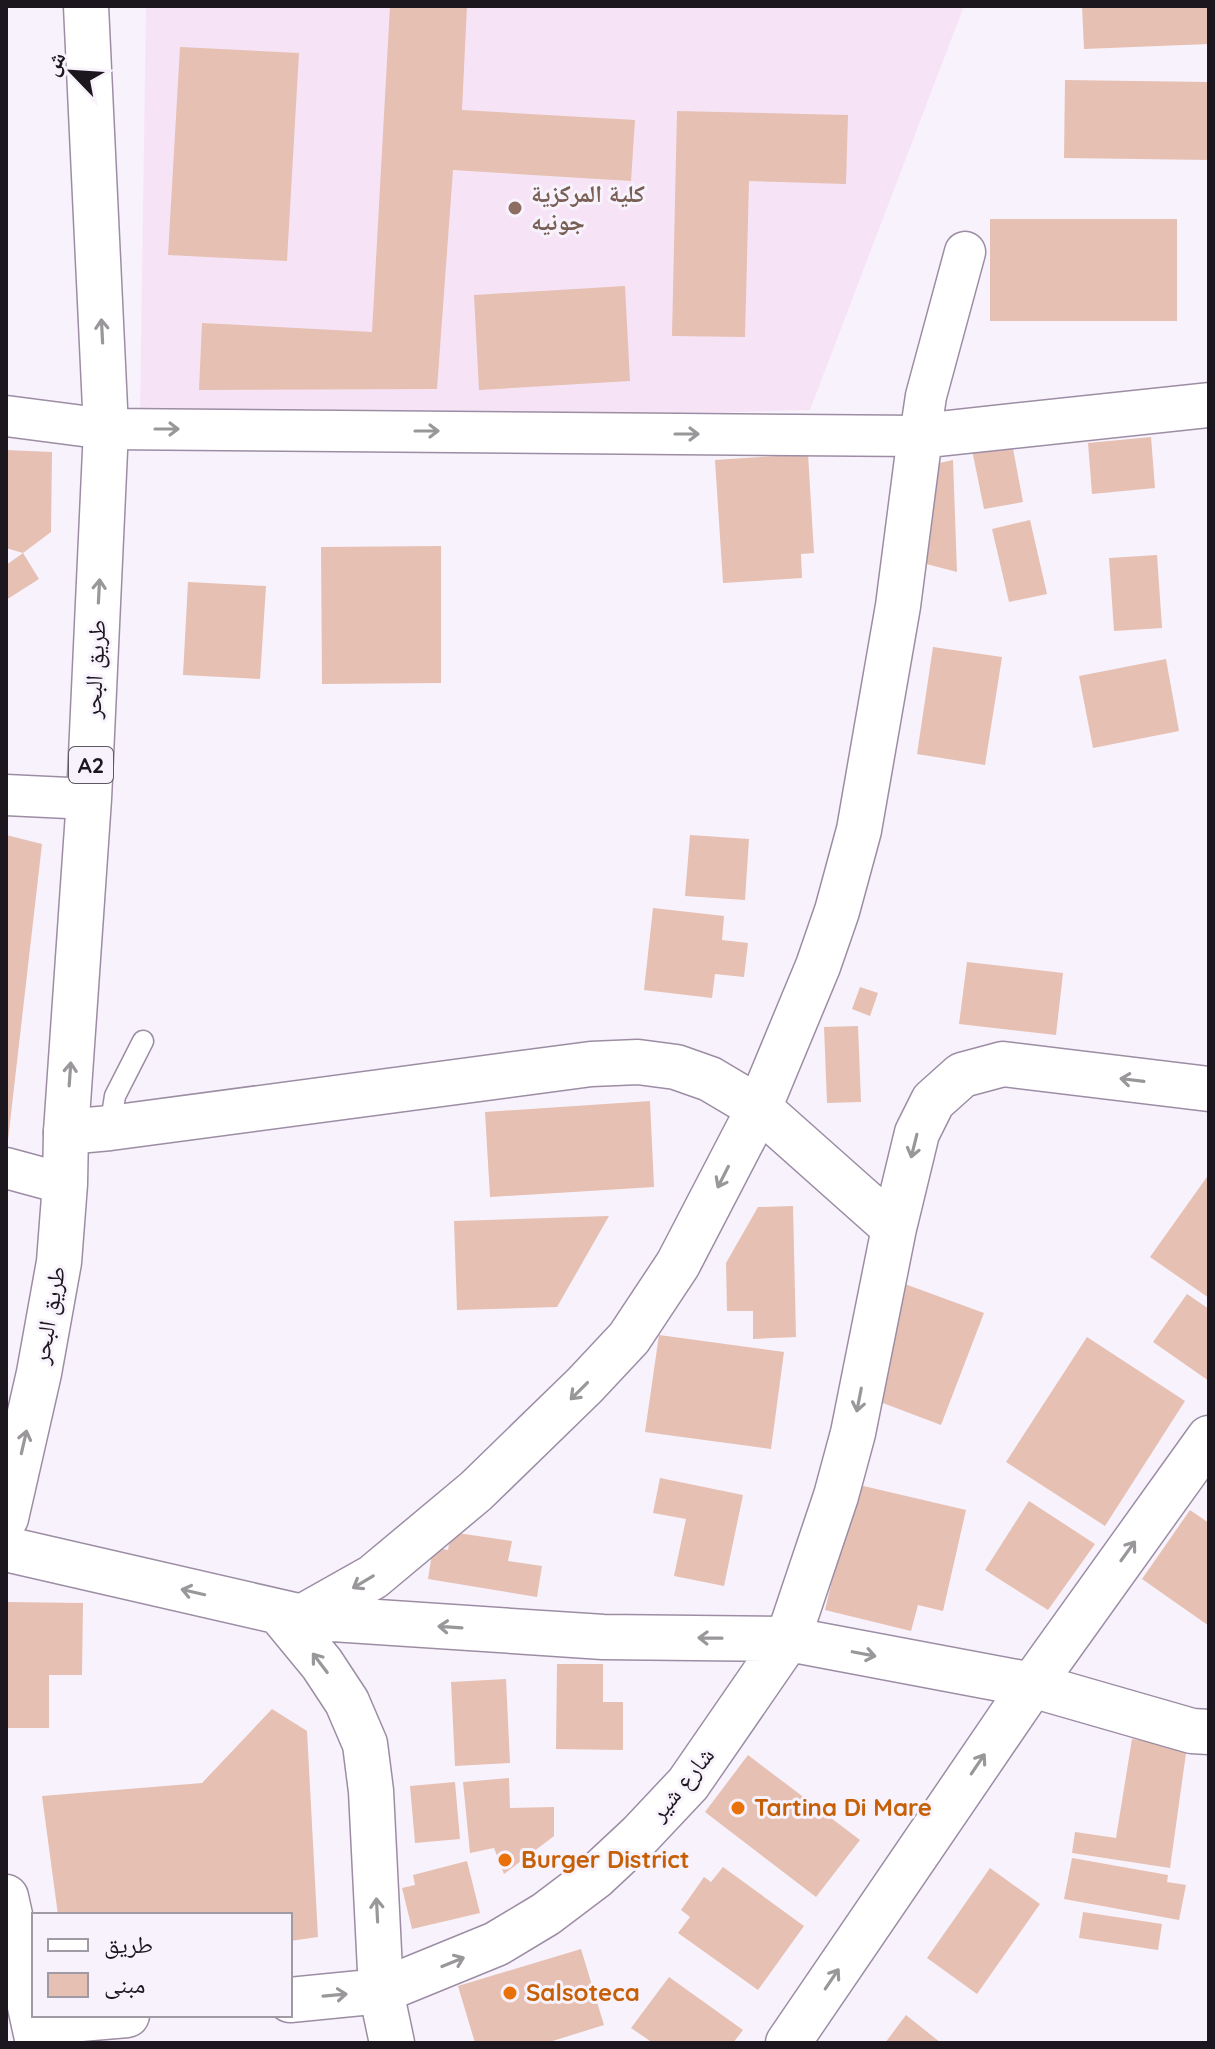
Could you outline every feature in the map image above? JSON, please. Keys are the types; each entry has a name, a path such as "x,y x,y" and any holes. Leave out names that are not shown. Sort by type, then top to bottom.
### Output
{"street":[{"name":"طريق البحر","path":"6,1518 39,1373 59,1262 89,799 106,429 86,6"},
{"path":"291,1615 373,1577 476,1491 629,1338 678,1264 759,1108 818,966 859,830 898,606 926,396 965,252"},
{"path":"6,416 106,429 920,436 1209,405"},
{"path":"6,795 89,799"},
{"path":"66,1132 591,1064 638,1062 676,1067 710,1079 759,1108 894,1228"},
{"name":"شارع شير","path":"292,2000 381,1991 496,1944 546,1914 595,1877 688,1784 788,1639 836,1496 853,1433 894,1228 917,1133 933,1101 962,1075 1003,1064 1209,1089"},
{"path":"6,1168 65,1184"},
{"path":"788,2043 1032,1685 1209,1438"},
{"path":"6,1549 291,1615 603,1637 788,1639 1032,1685 1203,1738"},
{"path":"291,1615 347,1702 365,1744 371,1791 381,1991 392,2043"},
{"path":"6,1897 26,2031 114,2017"}],"lane":[{"path":"110,1128 115,1096 143,1041"}],"shaded area":[{"name":"كلية المركزية جونيه","path":"146,6 964,6 810,410 456,420 140,412"}],"building":[{"path":"390,6 467,6 462,110 635,120 631,181 453,170 437,389 199,390 202,323 372,332"},
{"path":"1082,6 1209,6 1209,44 1084,49"},
{"path":"180,47 299,53 287,261 168,255"},
{"path":"1065,80 1209,82 1209,160 1064,158"},
{"path":"677,111 848,115 846,184 749,181 745,337 672,336"},
{"path":"990,219 1177,219 1177,321 990,321"},
{"path":"625,286 630,381 479,390 474,295"},
{"path":"1151,437 1155,488 1092,494 1088,443"},
{"path":"1011,438 1023,502 984,509 971,445"},
{"path":"6,450 52,452 51,532 23,553 6,548"},
{"path":"808,454 814,553 801,554 802,578 723,583 715,460"},
{"path":"953,460 957,572 915,561 921,467"},
{"path":"1030,520 1047,594 1009,602 992,529"},
{"path":"441,546 441,683 322,684 321,547"},
{"path":"23,553 39,579 6,600 6,565"},
{"path":"1157,555 1162,628 1114,631 1109,558"},
{"path":"188,582 266,586 260,679 183,675"},
{"path":"933,647 1002,657 985,765 917,754"},
{"path":"1166,659 1179,731 1093,748 1079,676"},
{"path":"6,835 42,844 8,1140 6,1140"},
{"path":"690,835 749,839 745,900 685,896"},
{"path":"653,908 724,916 722,940 748,943 744,977 715,974 712,998 644,990"},
{"path":"967,962 1063,973 1056,1035 959,1024"},
{"path":"860,987 878,993 870,1016 852,1009"},
{"path":"858,1026 861,1102 827,1103 824,1027"},
{"path":"650,1101 654,1187 490,1197 485,1112"},
{"path":"1209,1174 1209,1298 1150,1257"},
{"path":"793,1206 796,1337 753,1339 753,1311 727,1311 726,1263 758,1207"},
{"path":"609,1216 557,1307 457,1310 454,1221"},
{"path":"902,1283 984,1313 941,1425 875,1400"},
{"path":"1187,1294 1209,1309 1209,1381 1153,1342"},
{"path":"659,1335 784,1352 771,1449 645,1432"},
{"path":"1087,1337 1185,1401 1105,1526 1006,1462"},
{"path":"660,1478 743,1495 724,1586 674,1576 686,1519 653,1513"},
{"path":"855,1484 966,1510 943,1611 918,1605 911,1631 825,1610"},
{"path":"1029,1501 1095,1544 1048,1610 985,1570"},
{"path":"1190,1510 1209,1523 1209,1626 1142,1579"},
{"path":"451,1532 512,1541 508,1561 542,1566 537,1597 428,1579 433,1547 448,1550"},
{"path":"6,1602 83,1603 82,1675 49,1675 49,1728 6,1728"},
{"path":"557,1664 603,1664 603,1702 623,1702 623,1750 556,1749"},
{"path":"506,1679 510,1763 455,1766 451,1682"},
{"path":"272,1709 307,1731 318,1937 292,1941 292,1913 58,1913 42,1796 202,1783"},
{"path":"1132,1739 1187,1746 1170,1868 1072,1853 1075,1832 1116,1838"},
{"path":"748,1755 860,1840 816,1897 705,1812"},
{"path":"509,1778 510,1808 554,1807 554,1836 504,1874 494,1848 470,1853 463,1782"},
{"path":"455,1782 460,1839 415,1843 410,1786"},
{"path":"1072,1858 1168,1875 1167,1882 1186,1885 1179,1920 1064,1899"},
{"path":"467,1861 480,1913 412,1929 402,1888 415,1885 413,1875"},
{"path":"723,1867 804,1926 758,1990 678,1933 690,1917 681,1910 704,1877 711,1882"},
{"path":"990,1868 1040,1904 977,1994 927,1958"},
{"path":"1083,1912 1162,1924 1158,1950 1079,1938"},
{"path":"581,1949 604,2025 546,2043 475,2043 458,1986"},
{"path":"669,1977 743,2030 733,2043 653,2043 631,2028"},
{"path":"906,2015 941,2043 885,2043"}],"place":[{"name":"كلية المركزية جونيه","path":"515,208"},
{"name":"Tartina Di Mare","path":"738,1808"},
{"name":"Burger District","path":"505,1860"},
{"name":"Salsoteca","path":"510,1993"}]}
